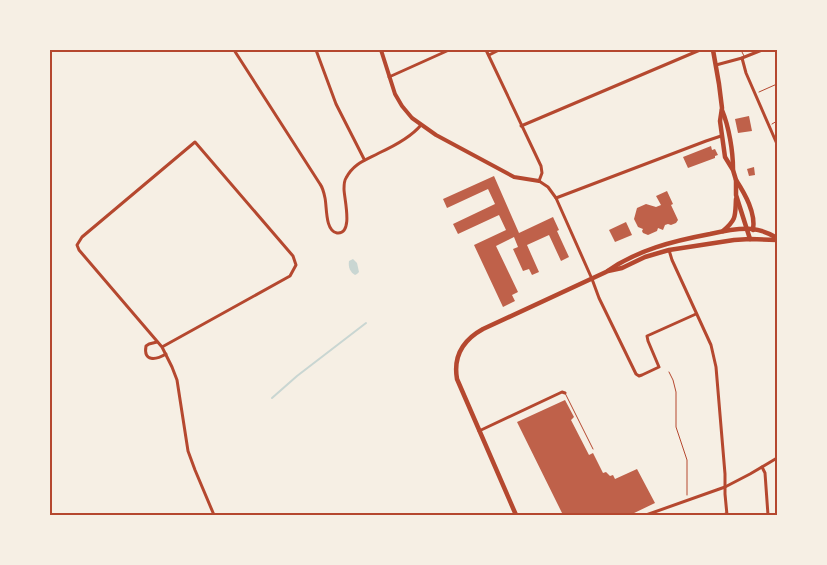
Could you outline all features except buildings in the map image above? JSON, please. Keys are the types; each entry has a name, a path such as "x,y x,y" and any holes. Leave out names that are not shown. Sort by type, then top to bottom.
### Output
{"main road":[{"path":"713,50 722,108 733,158 733,170"},
{"path":"722,108 720,121 725,157 733,170 736,180 734,219 731,225 723,231"},
{"path":"736,180 744,192 754,221 750,239"},
{"path":"736,195 750,239"},
{"path":"516,515 456,379 457,360 463,344 475,333 483,329 592,279 606,272 619,262 662,245 723,231 747,229 766,232 777,239"},
{"path":"606,272 669,250 734,240 777,239"}],"street":[{"path":"234,50 320,184 325,197 329,225 334,232 339,233 346,227 344,182 353,168 364,160 386,150 421,125"},
{"path":"316,50 336,104 364,160"},
{"path":"381,50 395,94 412,118 446,141 514,177 539,180 548,187 556,198 599,298 636,374 639,376 659,367 647,336 696,314"},
{"path":"389,77 449,50"},
{"path":"486,50 541,166 542,173 539,180"},
{"path":"489,55 499,50"},
{"path":"521,126 700,50"},
{"path":"716,65 743,58 762,50"},
{"path":"743,58 746,73 777,144"},
{"path":"556,198 721,136"},
{"path":"162,347 290,276 296,265 293,256 195,142 82,237 77,245 79,250 158,342 166,354 176,380 188,451 194,470 214,515"},
{"path":"669,250 711,345 715,361 725,474 726,514"},
{"path":"158,342 146,346 145,352 147,356 153,359 161,358 166,354"},
{"path":"479,431 562,392 564,393"},
{"path":"646,515 725,486 777,458"},
{"path":"762,467 765,473 768,515"}],"lane":[{"path":"741,50 743,58"},
{"path":"564,393 593,449"},
{"path":"718,515 726,514"}],"path":[{"path":"755,94 777,84"},
{"path":"669,372 676,392 676,427 687,460 686,491 688,500"}],"shaded area":[{"path":"353,259 357,263 359,272 355,275 349,265 349,261"}],"waterway":[{"path":"272,398 297,376 366,323"}]}
